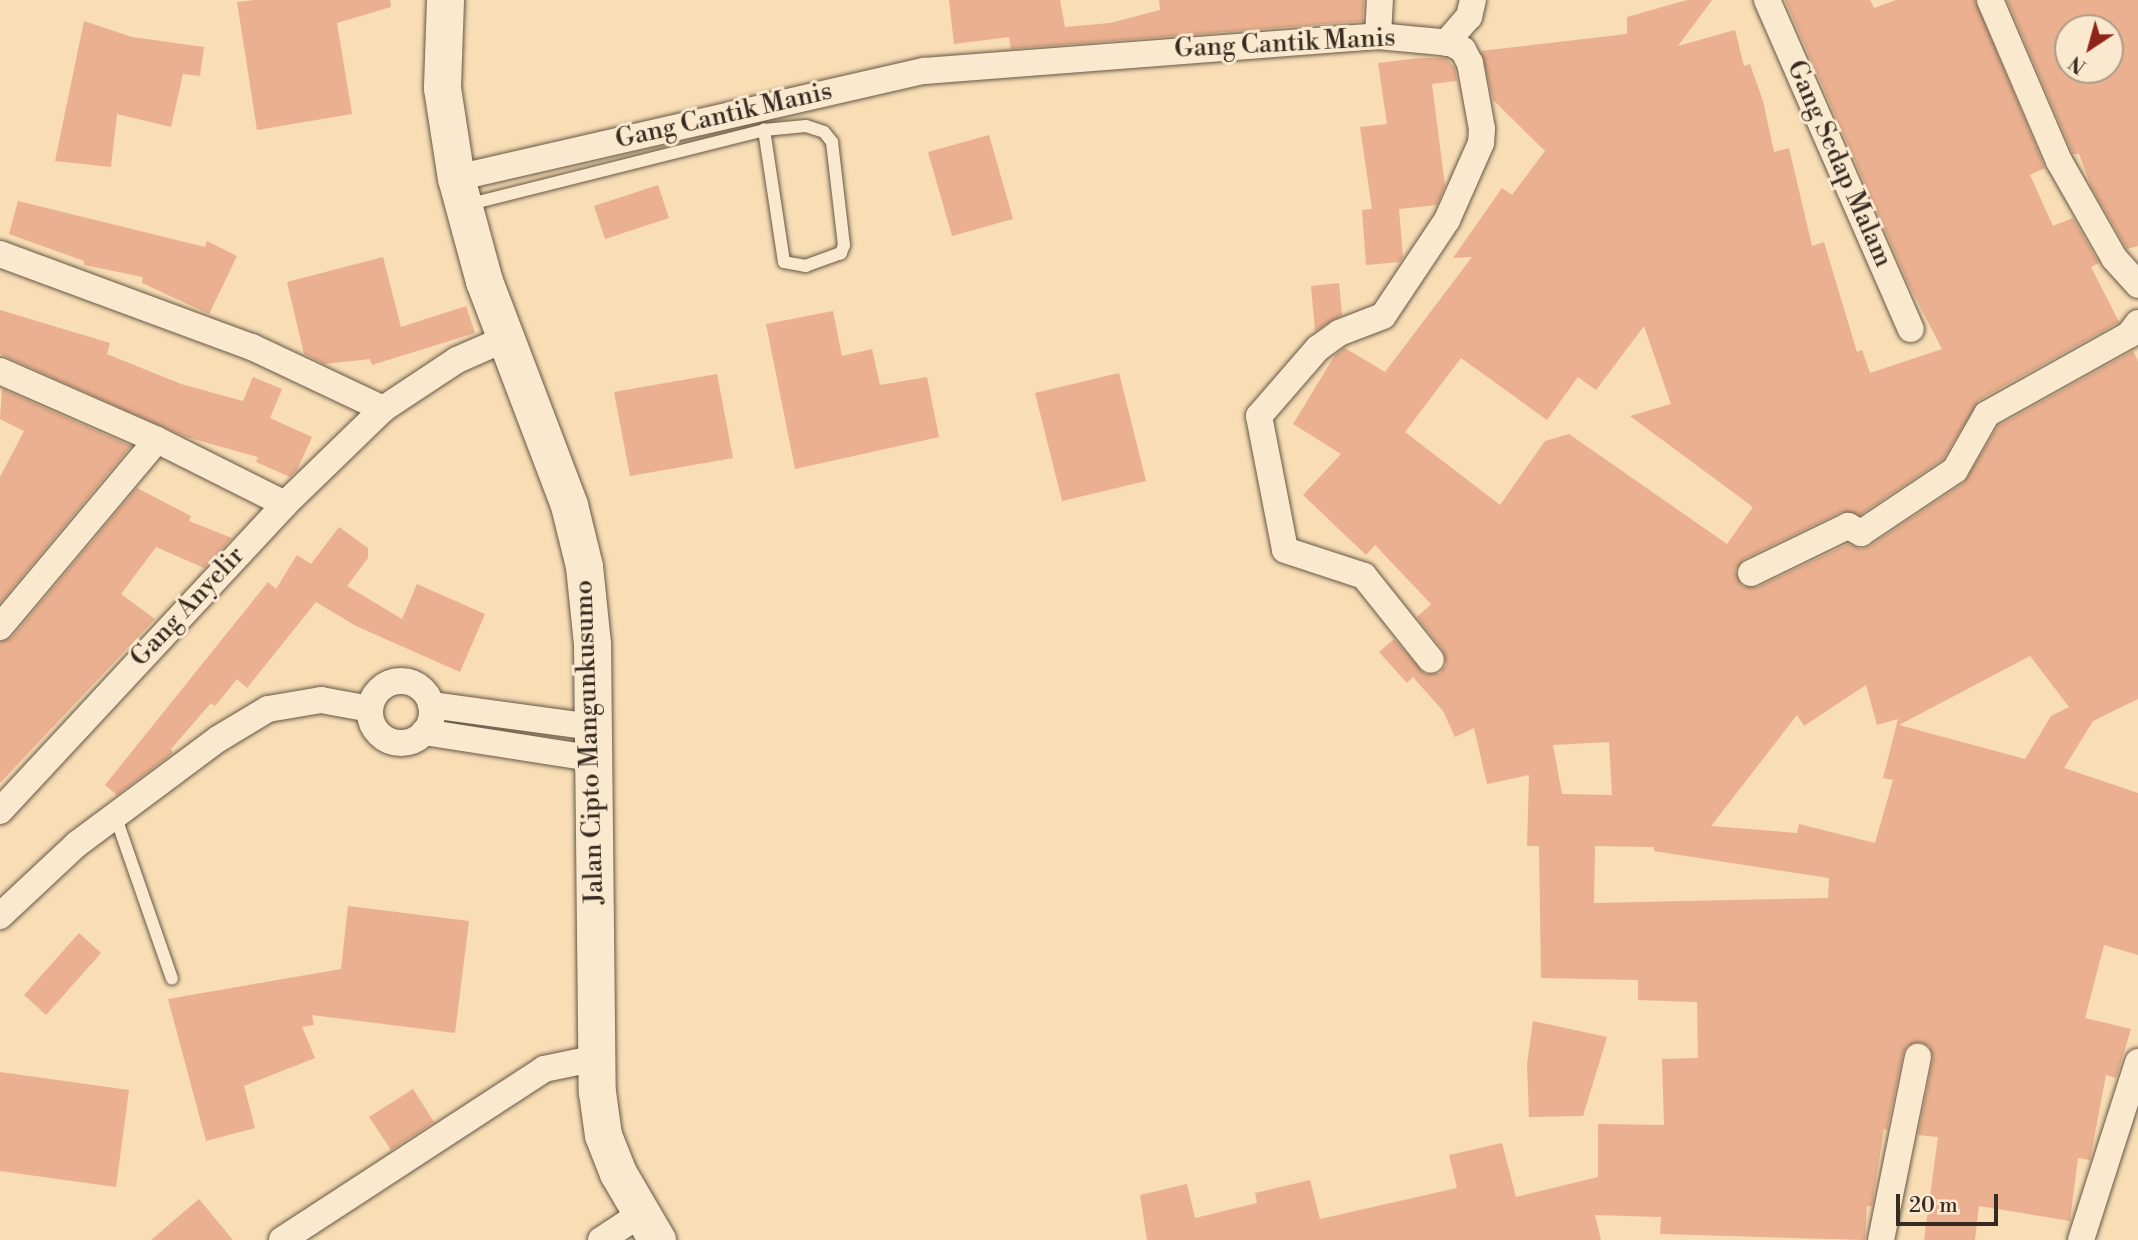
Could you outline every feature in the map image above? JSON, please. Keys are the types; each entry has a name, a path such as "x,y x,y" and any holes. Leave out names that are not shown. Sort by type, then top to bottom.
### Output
{"street":[{"name":"Jalan Cipto Mangunkusumo","path":"445,0 443,88 460,192 505,339 547,436 584,566 592,643 591,743 597,1058 603,1135 648,1227"},
{"path":"1378,36 1381,0"},
{"path":"1431,660 1364,576 1332,562 1293,556 1285,550 1259,416 1318,348 1339,333 1383,316 1447,220 1481,143 1482,129 1470,63 1463,50 1446,43 1469,17 1473,0"},
{"name":"Gang Sedap Malam","path":"1767,0 1912,329"},
{"path":"1990,0 2059,161 2114,258 2138,285"},
{"name":"Gang Cantik Manis","path":"460,192 924,71 1378,36 1446,43"},
{"path":"0,254 252,347 383,409"},
{"path":"1751,573 1848,526 1861,533 1955,470 1987,414 2129,335 2138,323"},
{"name":"Gang Anyelir","path":"0,811 285,504 383,409 457,360 505,339"},
{"path":"0,372 157,440 285,504"},
{"path":"0,627 157,440"},
{"path":"403,681 421,689 431,705 591,743 424,732 408,742 388,741 374,728 370,709 377,691 403,681"},
{"path":"0,916 77,844 116,818 218,739 268,709 321,699 370,709"},
{"path":"424,732 431,705"},
{"path":"1881,1240 1918,1056"},
{"path":"282,1240 544,1069 597,1058"},
{"path":"2081,1240 2126,1129 2138,1062"},
{"path":"601,1240 648,1227"}],"lane":[{"path":"460,192 764,130 806,126 824,132 832,142 844,245 841,254 806,266 784,262 764,130"},
{"path":"116,818 172,979"}],"building":[{"path":"390,0 391,7 337,23 352,114 257,130 237,2"},
{"path":"949,0 1060,0 1065,27 1110,23 1160,10 1159,0 1364,0 1363,21 1011,49 1009,37 954,44"},
{"path":"1687,0 1712,0 1678,46 1735,30 1744,66 1750,64 1763,101 1774,152 1789,148 1812,246 1824,242 1857,352 1862,350 1870,373 1942,349 1909,285 1785,0 1870,0 1874,8 1896,0 1975,0 2045,168 2030,175 2053,226 2073,218 2099,263 2091,267 2119,322 1979,400 1943,459 1860,515 1841,512 1744,559 1735,571 1742,586 1758,587 1848,544 1861,549 1870,546 1964,483 1998,426 2133,351 2138,361 2138,699 2093,721 2064,768 2138,793 2138,955 2104,945 2085,1018 2131,1029 2116,1078 2106,1075 2090,1160 2078,1158 2070,1221 1979,1206 1975,1240 1924,1240 1938,1137 1918,1135 1933,1059 1929,1046 1920,1042 1907,1046 1903,1054 1887,1130 1884,1129 1872,1206 1867,1206 1865,1240 1660,1234 1661,1217 1595,1215 1601,1240 1147,1240 1140,1195 1187,1184 1195,1218 1257,1203 1255,1193 1310,1180 1320,1219 1457,1188 1449,1155 1502,1143 1516,1197 1598,1177 1598,1124 1664,1125 1662,1059 1698,1058 1697,1002 1638,1000 1638,980 1541,978 1539,846 1527,846 1529,775 1487,784 1474,728 1455,737 1443,711 1413,677 1407,683 1379,652 1394,639 1425,674 1440,673 1446,665 1443,650 1417,617 1431,604 1375,545 1366,555 1303,495 1341,454 1293,424 1335,355 1345,348 1385,372 1472,257 1453,258 1502,188 1512,195 1545,151 1493,100 1481,51 1627,34 1627,17","holes":["1644,326 1671,404 1630,416 1753,507 1727,544 1569,434 1545,441 1500,505 1405,432 1461,358 1547,420 1578,377 1596,390","2030,656 2069,707 2051,716 2025,759 1899,725","1866,685 1877,725 1898,719 1883,778 1893,780 1875,843 1799,824 1797,833 1711,826 1797,715 1804,726","1609,742 1612,795 1562,794 1553,745","1595,846 1654,847 1654,851 1829,878 1828,898 1594,903"]},
{"path":"2007,0 2138,0 2138,246 2127,249 2091,186 2079,154 2073,154"},
{"path":"84,21 132,37 204,47 200,76 183,74 171,127 117,114 111,167 55,161"},
{"path":"1446,58 1455,68 1457,81 1432,84 1445,186 1437,205 1399,209 1403,257 1400,262 1366,265 1362,210 1372,209 1360,127 1387,124 1378,63"},
{"path":"989,135 1013,219 952,236 928,152"},
{"path":"658,185 669,218 605,239 594,206"},
{"path":"18,201 205,247 207,241 237,256 209,314 142,283 143,277 84,265 84,261 9,234"},
{"path":"383,257 401,327 466,306 475,333 372,365 370,359 324,364 304,354 287,282"},
{"path":"1339,283 1342,315 1315,331 1311,286"},
{"path":"0,310 110,343 107,354 181,384 243,401 253,377 282,389 270,418 312,437 297,470 290,477 256,462 258,457 186,437 0,354"},
{"path":"833,311 842,356 872,349 880,385 927,377 939,437 795,469 766,324"},
{"path":"1119,373 1146,481 1062,501 1035,393"},
{"path":"717,374 733,458 630,476 614,392"},
{"path":"2,389 131,446 0,603 0,477 24,431 0,419"},
{"path":"137,488 191,516 189,521 232,538 204,568 156,547 121,594 155,619 0,783 0,642 12,637"},
{"path":"339,527 368,548 368,558 347,586 402,619 417,584 485,614 460,672 356,626 316,602 247,688 237,679 215,706 211,703 171,749 173,753 117,795 105,785 268,582 276,589 297,555 311,564"},
{"path":"348,906 469,921 455,1033 312,1015 314,1025 302,1027 315,1058 244,1086 255,1128 206,1141 168,999 341,969"},
{"path":"79,933 101,953 46,1015 24,995"},
{"path":"1533,1021 1607,1037 1583,1116 1529,1117 1527,1064"},
{"path":"0,1072 129,1090 116,1187 0,1171"},
{"path":"413,1089 434,1122 391,1150 369,1117"},
{"path":"199,1199 233,1240 151,1240"}]}
